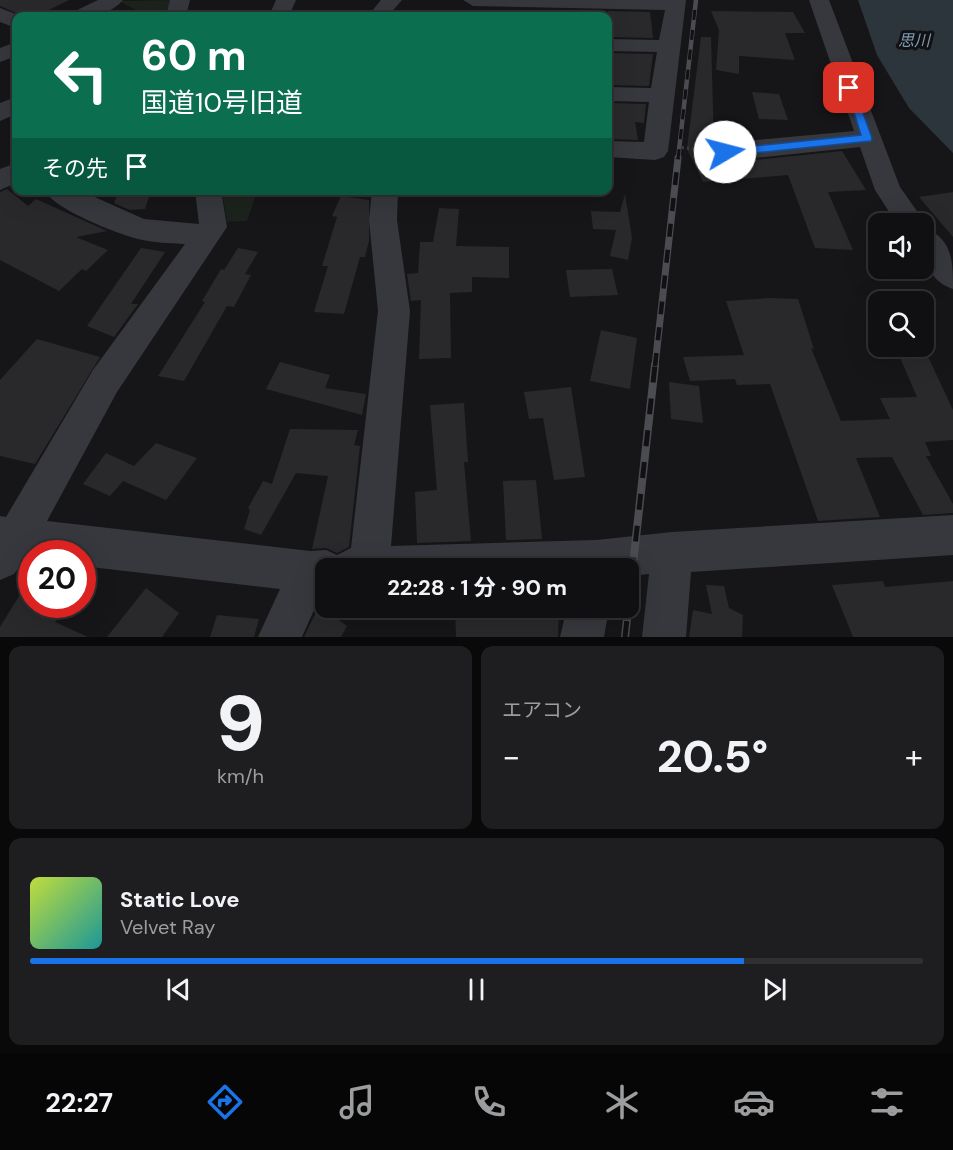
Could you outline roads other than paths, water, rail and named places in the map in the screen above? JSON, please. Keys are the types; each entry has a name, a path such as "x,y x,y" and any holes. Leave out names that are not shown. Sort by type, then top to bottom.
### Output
{"street":[{"path":"88,12 113,0"},
{"path":"382,12 392,0"},
{"path":"473,0 541,6 676,2 661,94 656,151 612,149"},
{"path":"819,0 867,138 888,190 904,213"},
{"path":"612,45 668,46"},
{"path":"612,94 661,94"},
{"path":"725,152 867,138"},
{"path":"65,195 84,206 141,229 206,236"},
{"path":"209,195 213,227 105,381 5,545 315,571"},
{"path":"362,558 394,311 383,220 385,195"},
{"path":"934,252 953,277"},
{"path":"634,558 672,552 953,535"},
{"path":"664,637 672,552"},
{"path":"280,637 315,576"},
{"path":"582,637 586,618"}],"water":[{"name":"思川","path":"858,0 953,0 953,153 909,108 877,55"}],"railway":[{"path":"678,159 696,0"},
{"path":"655,366 678,158"},
{"path":"625,637 655,365"}]}
